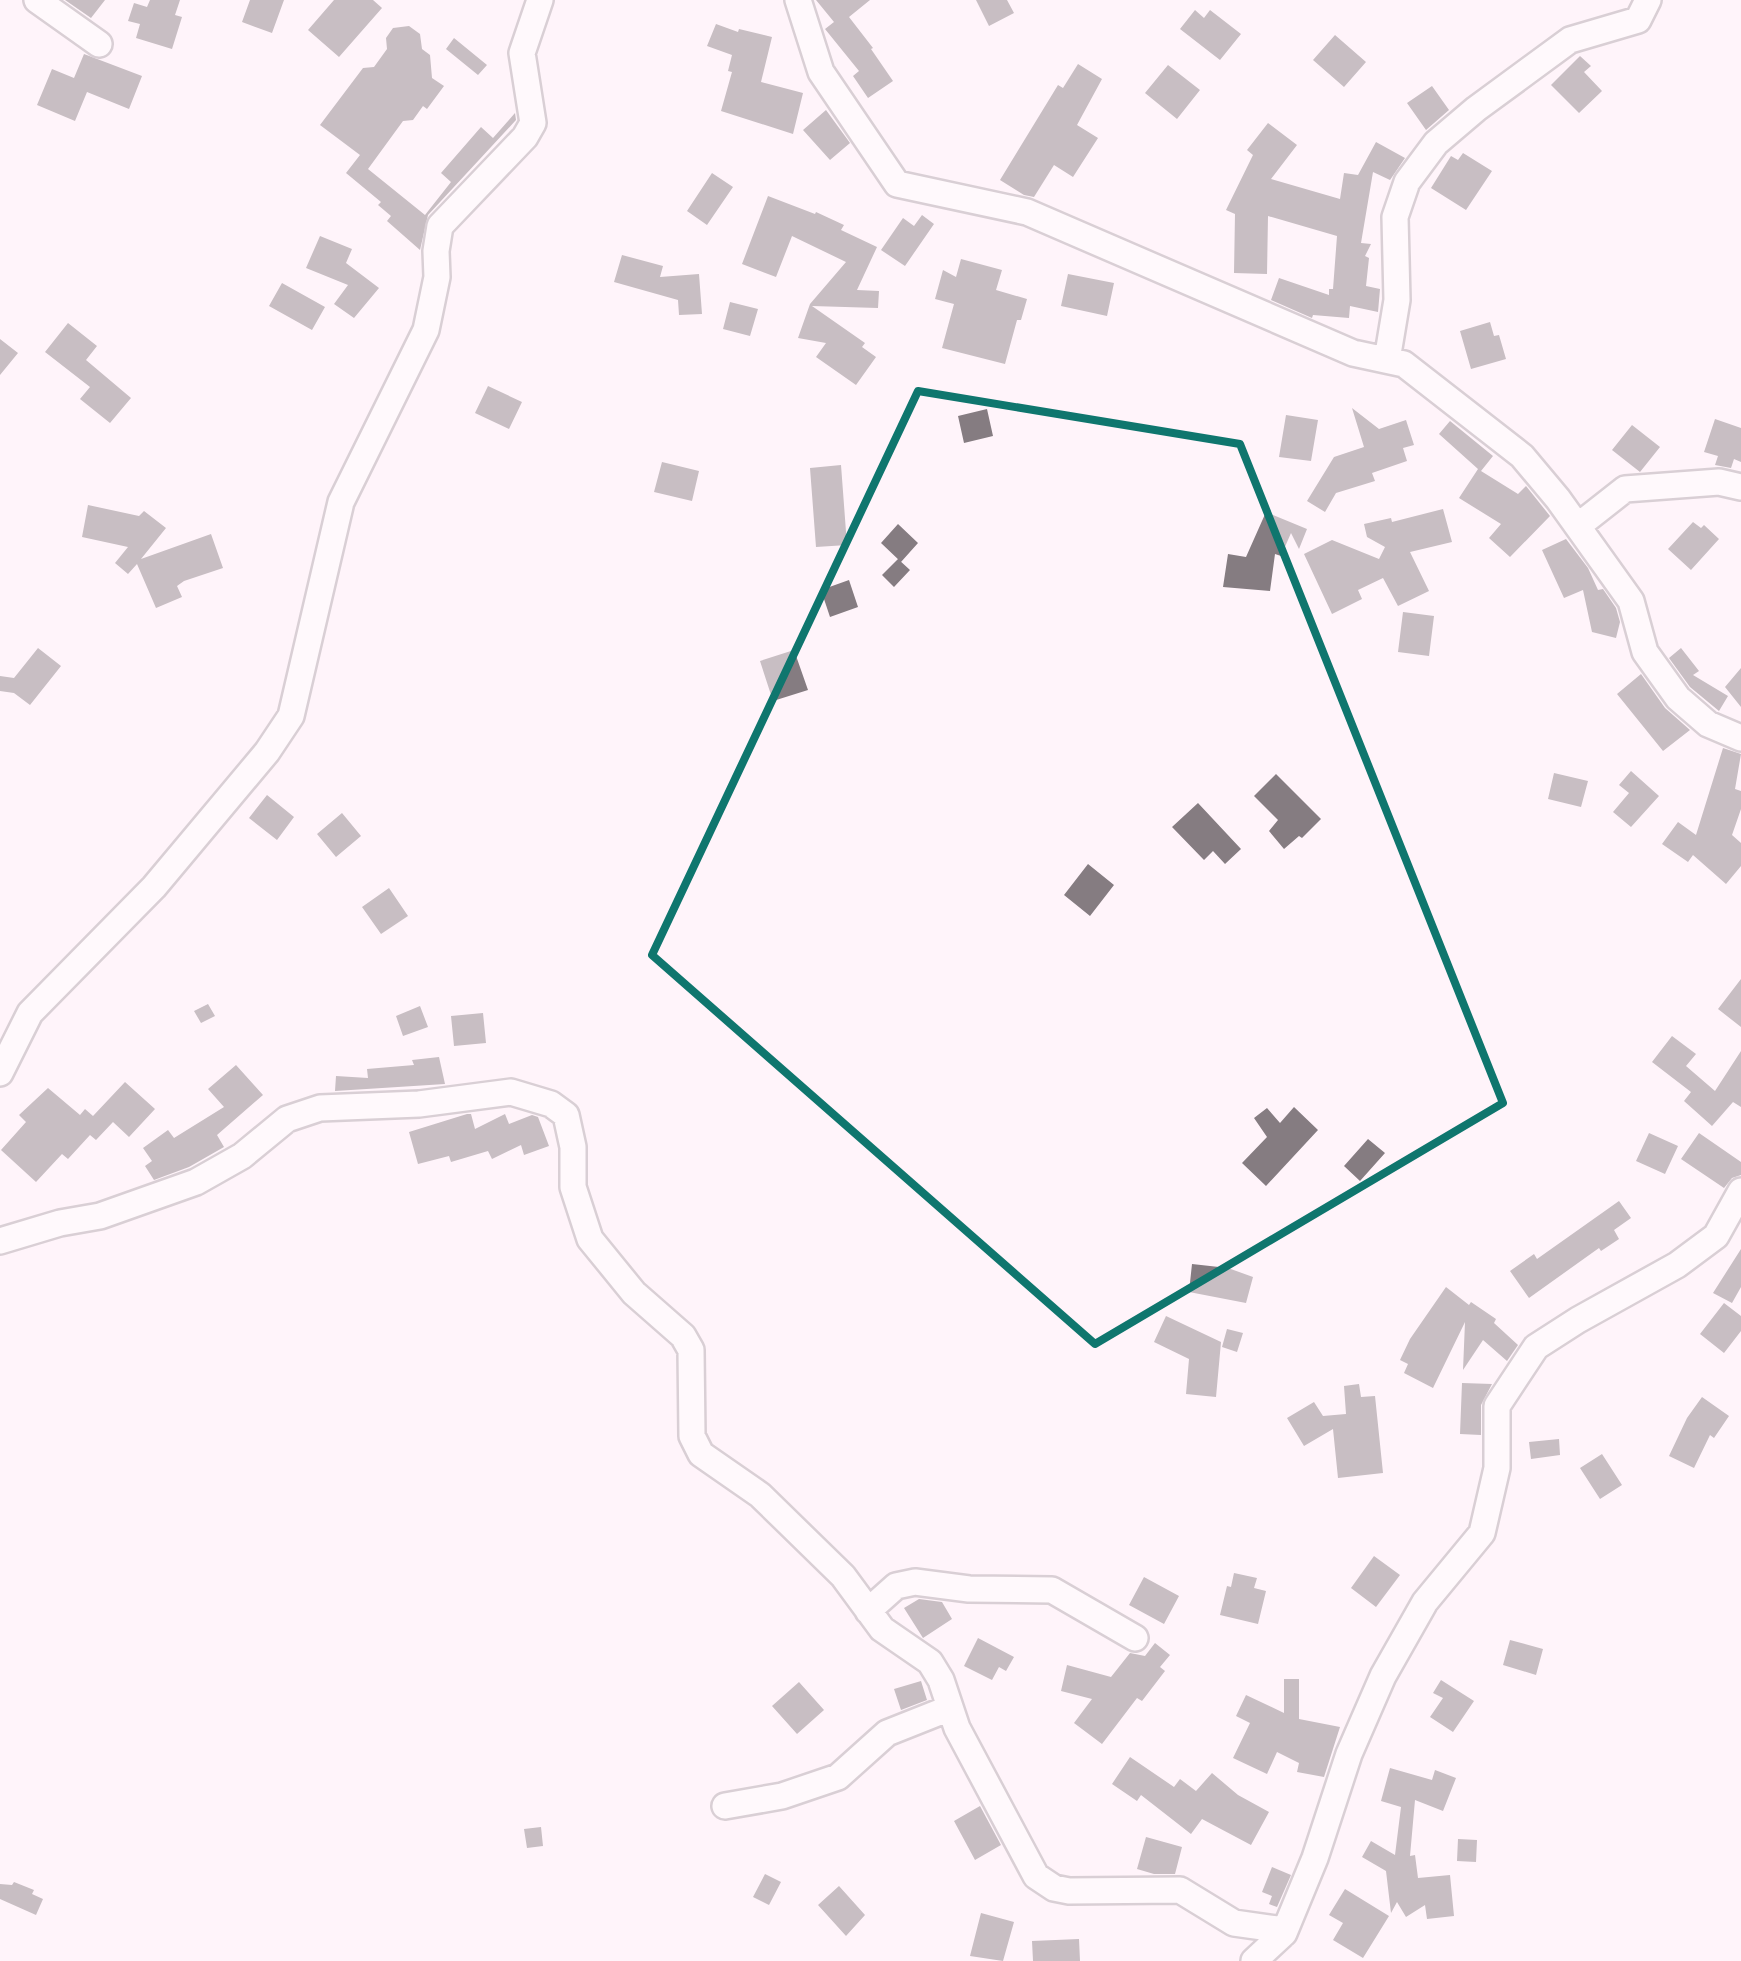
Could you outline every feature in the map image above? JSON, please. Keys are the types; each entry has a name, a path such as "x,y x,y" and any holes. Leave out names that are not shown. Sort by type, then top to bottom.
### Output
{"street":[{"path":"37,0 99,44"},
{"path":"0,1073 30,1014 154,887 267,752 292,716 341,502 426,330 437,277 440,226 524,137 533,122 522,52 540,0"},
{"path":"798,0 821,72 897,184 1027,212 1353,353 1404,364 1522,456 1632,601 1645,652 1678,698 1708,724 1740,736"},
{"path":"1386,360 1397,300 1395,216 1407,182 1436,143 1476,109 1570,40 1638,20 1648,0"},
{"path":"1578,526 1626,489 1719,482 1741,487"},
{"path":"0,1242 60,1223 100,1216 196,1182 242,1156 287,1119 320,1108 419,1104 511,1092 552,1104 566,1115 573,1146 574,1188 590,1239 634,1293 683,1336 691,1350 692,1436 701,1454 760,1495 843,1576 882,1629 930,1662 1004,1820 1036,1876 1054,1888 1068,1891 1180,1890 1234,1923 1284,1933"},
{"path":"1254,1961 1284,1933 1349,1754 1383,1676 1425,1602 1482,1533 1496,1468 1497,1406 1536,1347 1677,1265 1716,1236 1741,1191"},
{"path":"868,1610 896,1586 914,1582 1052,1590 1135,1638"},
{"path":"725,1806 782,1796 838,1777 886,1733 950,1708"}],"highlighted area":[{"path":"918,391 1240,444 1503,1103 1095,1344 652,955"}],"building":[{"path":"65,0 105,0 91,18"},
{"path":"150,0 180,0 175,15 182,17 172,49 136,38 140,24 128,21 134,3 147,7"},
{"path":"250,0 284,0 272,33 242,22"},
{"path":"334,0 373,0 382,8 339,57 308,30"},
{"path":"816,0 870,0 849,17 893,81 868,98 853,76 859,71 825,29 834,22"},
{"path":"976,0 1007,0 1014,13 989,26"},
{"path":"1195,10 1204,18 1210,10 1241,34 1220,60 1180,29"},
{"path":"716,24 772,37 761,82 803,93 793,134 721,111 732,72 728,71 732,55 707,46"},
{"path":"409,26 420,34 422,49 430,55 432,78 444,86 427,109 423,106 413,120 403,121 368,169 425,215 451,182 441,173 481,127 493,138 515,113 516,120 428,215 420,250 387,221 391,216 378,205 381,202 346,173 360,155 320,125 363,68 374,67 387,49 386,38 393,28"},
{"path":"1335,35 1366,62 1344,87 1313,60"},
{"path":"454,38 487,65 478,75 446,49"},
{"path":"84,54 142,76 129,109 87,92 75,121 37,105 52,69 74,78"},
{"path":"1580,56 1591,66 1584,72 1602,91 1579,113 1551,85"},
{"path":"1078,64 1102,79 1077,125 1098,138 1073,177 1054,165 1034,197 1024,195 1000,180 1058,85 1063,88"},
{"path":"1168,65 1200,90 1177,119 1145,93"},
{"path":"1432,86 1449,110 1426,130 1407,103"},
{"path":"826,110 850,143 830,160 803,130"},
{"path":"1268,123 1297,145 1271,179 1340,199 1344,173 1358,175 1376,142 1405,158 1390,180 1373,172 1361,243 1371,244 1365,256 1369,258 1366,286 1380,289 1378,312 1350,306 1349,318 1312,318 1271,300 1279,278 1329,295 1329,289 1333,289 1337,236 1268,216 1267,274 1234,273 1235,214 1226,210 1253,155 1247,150"},
{"path":"1463,153 1492,171 1466,210 1431,188 1451,156 1458,160"},
{"path":"712,173 733,187 707,225 687,211"},
{"path":"768,196 844,225 841,230 877,247 857,290 879,291 878,308 812,306 865,343 862,347 876,357 856,385 816,357 826,343 798,338 810,304 846,262 792,236 776,277 742,264"},
{"path":"922,215 934,224 905,266 881,250 903,218 914,226"},
{"path":"320,236 352,249 346,263 379,288 354,318 334,304 348,285 306,268"},
{"path":"622,255 663,266 660,277 699,274 702,314 679,315 678,300 614,282"},
{"path":"961,259 1002,270 996,290 1027,299 1005,364 942,348 954,304 935,299 943,270 956,277"},
{"path":"1068,274 1114,283 1107,316 1061,306"},
{"path":"282,283 325,307 312,330 269,306"},
{"path":"730,302 758,309 750,336 723,329"},
{"path":"1490,322 1494,336 1499,335 1506,359 1471,369 1460,331"},
{"path":"68,323 97,346 86,360 131,398 110,423 80,399 90,387 45,352"},
{"path":"0,339 18,353 0,375"},
{"path":"488,386 522,402 509,429 475,413"},
{"path":"1352,408 1379,429 1406,420 1414,445 1403,448 1407,461 1372,473 1375,481 1336,493 1325,512 1307,501 1334,457 1364,447"},
{"path":"987,409 993,436 964,443 958,416"},
{"path":"1286,415 1318,420 1311,461 1279,457"},
{"path":"1715,419 1741,428 1741,462 1734,459 1731,468 1715,465 1718,456 1704,452"},
{"path":"1450,421 1493,456 1481,471 1518,494 1526,486 1550,516 1510,557 1489,538 1501,524 1459,498 1478,469 1439,434"},
{"path":"1632,425 1660,447 1640,472 1612,450"},
{"path":"662,462 699,471 692,501 654,492"},
{"path":"841,465 847,545 816,547 810,468"},
{"path":"88,505 139,516 144,511 166,528 141,559 211,534 223,568 184,581 177,586 182,597 156,608 137,564 128,574 115,563 128,547 82,537"},
{"path":"1443,509 1452,542 1410,552 1429,591 1398,606 1383,578 1358,590 1362,599 1332,614 1304,554 1332,540 1379,559 1385,547 1367,537 1364,524 1391,518 1392,522"},
{"path":"1266,512 1307,529 1299,549 1291,533 1281,556 1275,554 1270,591 1223,587 1228,554 1246,557"},
{"path":"1693,522 1701,528 1704,525 1719,539 1691,570 1668,549"},
{"path":"898,524 918,543 901,562 881,543"},
{"path":"1566,539 1588,568 1598,590 1603,589 1616,608 1620,622 1616,638 1592,632 1583,590 1564,598 1542,550"},
{"path":"898,559 910,570 894,587 882,575"},
{"path":"849,580 858,607 830,617 821,590"},
{"path":"1403,612 1434,616 1429,656 1398,652"},
{"path":"38,648 61,666 30,705 14,693 0,691 0,676 14,678"},
{"path":"1681,648 1699,671 1693,675 1728,696 1719,711 1690,687 1669,658"},
{"path":"794,650 808,690 773,701 760,661"},
{"path":"1741,668 1741,707 1725,687"},
{"path":"1641,674 1665,708 1690,730 1663,751 1617,694"},
{"path":"1723,748 1741,754 1735,789 1741,791 1741,809 1732,835 1741,843 1741,866 1726,884 1693,855 1688,862 1662,844 1678,822 1696,835"},
{"path":"1631,771 1659,796 1631,827 1613,812 1629,793 1619,785"},
{"path":"1554,773 1588,781 1581,807 1548,799"},
{"path":"1276,774 1321,819 1284,849 1269,831 1278,820 1254,796"},
{"path":"267,795 294,817 277,840 249,818"},
{"path":"1198,803 1241,849 1225,864 1213,851 1204,860 1172,827"},
{"path":"342,813 361,836 336,857 317,834"},
{"path":"1088,864 1114,885 1090,916 1064,895"},
{"path":"389,888 408,916 381,934 362,907"},
{"path":"1741,979 1741,1027 1718,1009"},
{"path":"208,1004 215,1016 201,1023 194,1011"},
{"path":"420,1006 428,1027 403,1036 396,1016"},
{"path":"483,1013 486,1043 454,1046 451,1016"},
{"path":"1672,1036 1696,1054 1686,1066 1715,1091 1741,1051 1741,1107 1733,1102 1712,1126 1684,1101 1691,1092 1652,1062"},
{"path":"439,1057 445,1084 335,1091 336,1076 368,1078 367,1069 414,1065 412,1060"},
{"path":"236,1065 263,1095 217,1135 224,1147 189,1167 154,1180 145,1166 152,1161 143,1148 168,1130 174,1138 224,1107 208,1089"},
{"path":"125,1082 155,1109 129,1137 113,1122 96,1140 90,1135 68,1159 62,1154 36,1182 1,1150 26,1122 19,1115 48,1088 80,1115 85,1109 93,1116"},
{"path":"1294,1107 1318,1130 1266,1186 1242,1163 1267,1137 1254,1118 1267,1108 1280,1123"},
{"path":"471,1114 475,1129 505,1114 509,1124 532,1115 538,1117 549,1146 524,1155 521,1145 492,1159 488,1151 451,1162 449,1156 418,1164 409,1132"},
{"path":"1649,1133 1678,1146 1665,1174 1636,1161"},
{"path":"1699,1133 1741,1162 1741,1175 1732,1178 1724,1188 1681,1159"},
{"path":"1368,1139 1385,1153 1360,1181 1344,1166"},
{"path":"1619,1201 1631,1218 1614,1230 1619,1239 1601,1251 1599,1248 1529,1298 1510,1271 1534,1254 1537,1259"},
{"path":"1741,1249 1741,1287 1732,1303 1713,1293"},
{"path":"1192,1264 1228,1268 1253,1277 1246,1303 1189,1292"},
{"path":"1446,1287 1496,1319 1494,1323 1518,1345 1507,1361 1483,1340 1463,1370 1465,1322 1433,1388 1404,1373 1408,1364 1400,1360"},
{"path":"1724,1303 1741,1316 1741,1331 1724,1353 1700,1334"},
{"path":"1166,1316 1221,1342 1216,1397 1186,1394 1189,1359 1154,1342"},
{"path":"1227,1329 1243,1333 1237,1352 1222,1347"},
{"path":"1462,1383 1492,1384 1481,1405 1481,1435 1460,1434"},
{"path":"1359,1384 1361,1397 1375,1396 1383,1473 1338,1478 1333,1429 1304,1446 1287,1418 1314,1402 1323,1416 1346,1414 1344,1386"},
{"path":"1702,1397 1729,1416 1714,1438 1710,1435 1694,1468 1669,1456"},
{"path":"1559,1439 1560,1455 1531,1459 1529,1442"},
{"path":"1602,1454 1622,1485 1600,1499 1580,1468"},
{"path":"1374,1556 1400,1575 1376,1607 1351,1588"},
{"path":"1234,1573 1257,1578 1254,1588 1266,1591 1258,1624 1220,1615"},
{"path":"1144,1577 1179,1596 1164,1624 1129,1605"},
{"path":"919,1599 942,1602 952,1619 923,1638 904,1608"},
{"path":"978,1638 1014,1657 1006,1671 999,1667 992,1680 964,1666"},
{"path":"1510,1640 1543,1649 1536,1675 1503,1665"},
{"path":"1155,1643 1170,1655 1160,1667 1165,1671 1142,1701 1137,1698 1102,1744 1074,1723 1092,1699 1061,1691 1067,1665 1111,1677 1130,1653 1145,1656"},
{"path":"1284,1679 1299,1679 1299,1719 1340,1727 1324,1777 1297,1772 1299,1763 1277,1752 1267,1774 1233,1758 1250,1723 1236,1716 1246,1695 1284,1713"},
{"path":"1441,1680 1474,1701 1453,1732 1430,1717 1443,1698 1433,1693"},
{"path":"921,1681 927,1700 901,1710 894,1689"},
{"path":"799,1682 824,1710 797,1734 772,1706"},
{"path":"1130,1757 1174,1787 1180,1779 1196,1791 1212,1773 1238,1795 1269,1812 1251,1845 1202,1819 1191,1834 1141,1795 1137,1801 1112,1784"},
{"path":"1390,1768 1432,1780 1435,1770 1456,1778 1443,1811 1415,1800 1410,1856 1415,1855 1418,1878 1450,1875 1454,1916 1427,1919 1425,1905 1406,1917 1397,1902 1391,1913 1386,1871 1362,1857 1371,1841 1395,1855 1401,1807 1381,1801"},
{"path":"980,1806 1001,1845 975,1860 954,1821"},
{"path":"541,1827 543,1846 527,1848 524,1829"},
{"path":"1146,1837 1182,1847 1175,1874 1137,1869"},
{"path":"1458,1839 1477,1840 1476,1862 1457,1861"},
{"path":"1272,1867 1291,1875 1277,1907 1269,1904 1272,1896 1262,1892"},
{"path":"765,1874 781,1882 769,1905 753,1897"},
{"path":"14,1882 34,1890 32,1894 43,1899 36,1915 0,1899 0,1884"},
{"path":"839,1886 865,1915 846,1936 818,1905"},
{"path":"1345,1889 1389,1916 1363,1958 1333,1940 1343,1923 1329,1915"},
{"path":"981,1913 1014,1922 1003,1961 970,1956"},
{"path":"1079,1939 1080,1961 1033,1961 1032,1941"}]}
